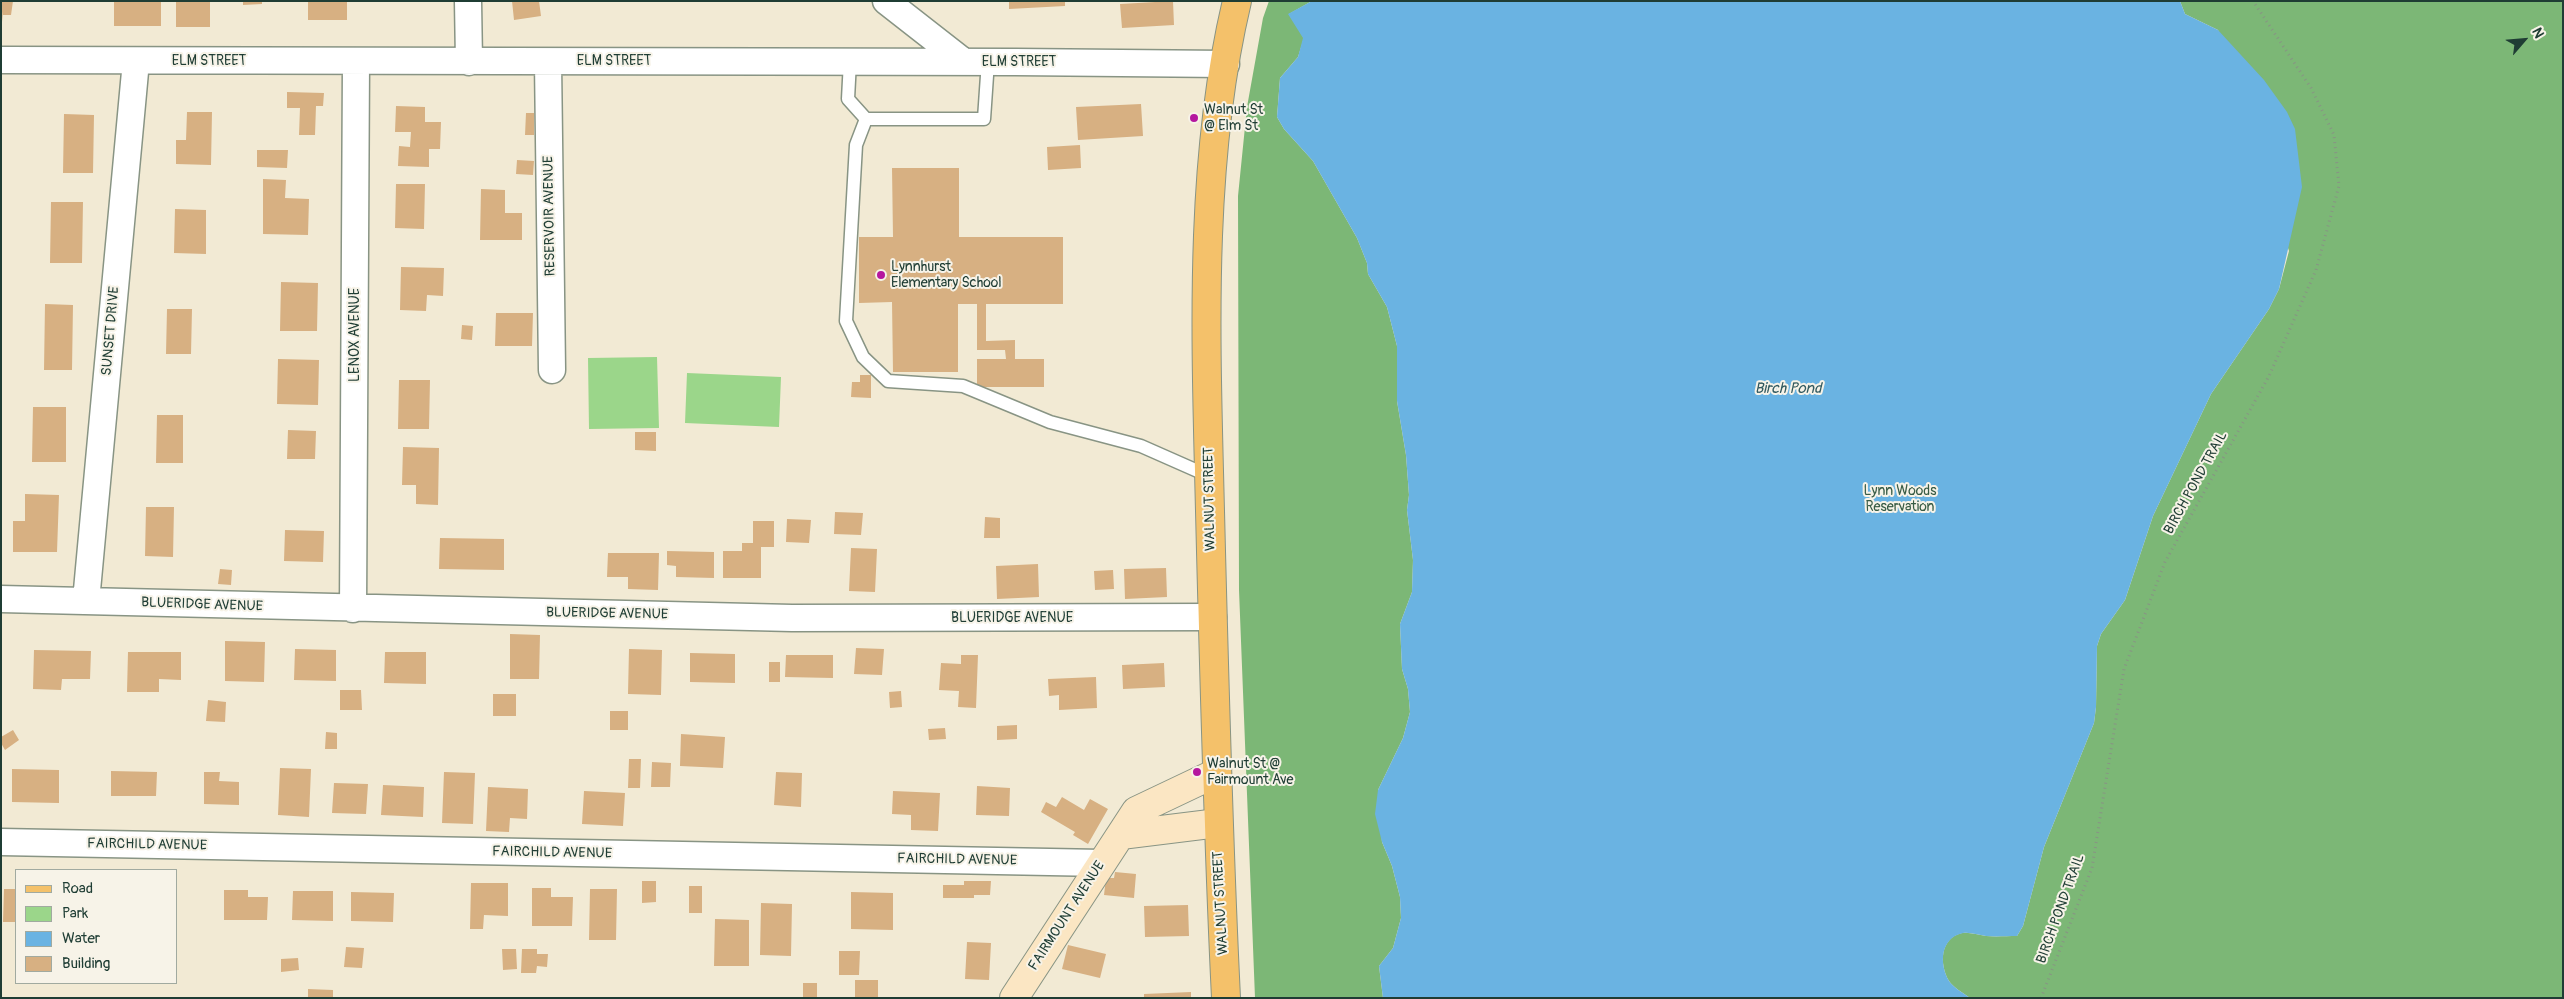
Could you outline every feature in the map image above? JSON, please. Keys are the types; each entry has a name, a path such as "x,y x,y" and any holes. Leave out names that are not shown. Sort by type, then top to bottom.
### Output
{"main road":[{"name":"WALNUT STREET","path":"1226,998 1216,773 1206,367 1209,249 1216,123 1237,1"}],"street":[{"path":"468,1 469,62"},
{"path":"886,1 976,62"},
{"name":"ELM STREET","path":"1,60 1226,64"},
{"name":"SUNSET DRIVE","path":"86,601 136,61"},
{"name":"LENOX AVENUE","path":"353,609 356,62"},
{"name":"RESERVOIR AVENUE","path":"548,62 552,370"},
{"name":"BLUERIDGE AVENUE","path":"1,599 353,609 792,618 1213,617"},
{"name":"FAIRMOUNT AVENUE","path":"1014,998 1136,812 1216,773"},
{"path":"1121,835 1218,823"},
{"name":"FAIRCHILD AVENUE","path":"1,842 1102,863"}],"lane":[{"path":"850,62 848,99 866,119 984,119 976,62"},
{"path":"866,119 856,145 846,321 863,357 888,381 963,386 1050,422 1141,446 1209,476"}],"path":[{"name":"BIRCH POND TRAIL","path":"2041,998 2092,868 2124,669 2165,562 2269,376 2312,279 2340,186 2334,134 2311,88 2253,1"}],"green space":[{"path":"1269,1 1312,1 1289,14 1304,38 1298,57 1280,78 1277,117 1284,129 1313,161 1357,238 1367,263 1368,274 1387,307 1397,346 1397,401 1406,455 1409,495 1407,510 1413,560 1412,592 1400,624 1402,669 1408,689 1410,712 1403,738 1378,790 1382,842 1392,866 1400,897 1401,918 1393,948 1379,966 1383,998 1255,998 1239,590 1238,196 1247,107 1263,18"},
{"path":"2180,1 2563,1 2563,998 1970,998 1949,981 1946,974 1943,960 1944,952 1949,940 1955,936 1962,933 1971,933 1990,936 2017,936 2023,926 2044,847 2094,723 2097,646 2101,634 2125,600 2153,516 2211,394 2269,309 2279,289 2289,251 2218,30 2185,14"},
{"path":"657,357 659,428 589,429 588,358"},
{"path":"687,373 781,377 779,427 685,423"}],"water":[{"name":"Birch Pond","path":"1312,1 2180,1 2185,14 2218,30 2264,80 2287,112 2295,129 2302,187 2279,289 2269,309 2211,394 2153,516 2125,600 2101,634 2097,646 2094,723 2044,847 2023,926 2017,936 1963,933 1955,936 1946,946 1943,960 1949,981 1970,998 1383,998 1379,966 1393,948 1401,918 1400,897 1375,814 1378,790 1403,738 1410,712 1408,689 1402,669 1400,624 1412,592 1413,560 1407,510 1409,495 1406,455 1397,401 1397,346 1387,307 1368,274 1367,263 1357,238 1313,161 1284,129 1277,117 1280,78 1298,57 1303,38 1288,14"}],"building":[{"path":"1,1 13,1 11,15 3,15 3,22"},
{"path":"114,1 161,1 161,26 114,26"},
{"path":"176,1 210,1 210,27 176,27"},
{"path":"243,1 262,1 262,4 243,5"},
{"path":"308,1 347,1 347,20 308,20"},
{"path":"512,1 539,1 541,16 514,20"},
{"path":"1009,1 1065,1 1065,6 1009,9"},
{"path":"1173,1 1174,25 1122,28 1120,4"},
{"path":"287,92 324,93 323,106 316,106 315,135 299,135 300,108 287,108"},
{"path":"1141,104 1143,136 1078,140 1076,107"},
{"path":"396,106 425,107 425,122 441,122 440,149 429,149 429,167 398,166 399,146 410,147 411,132 395,132"},
{"path":"187,112 212,112 211,165 176,164 176,140 186,140"},
{"path":"526,113 534,113 534,135 525,135"},
{"path":"64,114 94,115 93,173 63,173"},
{"path":"1080,145 1081,168 1048,170 1047,147"},
{"path":"257,150 288,150 287,168 257,167"},
{"path":"517,160 534,161 533,175 516,174"},
{"path":"892,168 959,168 959,237 1063,237 1063,304 986,304 986,341 1015,340 1015,359 1044,359 1044,387 977,387 977,359 1006,359 1005,350 977,350 977,304 958,304 958,372 893,372 892,302 859,303 859,237 893,237"},
{"path":"263,179 286,180 285,198 309,199 308,235 263,234"},
{"path":"396,184 425,184 424,229 395,228"},
{"path":"481,189 505,190 505,213 522,213 522,240 480,240"},
{"path":"51,202 83,202 82,263 50,263"},
{"path":"175,209 206,210 206,254 174,253"},
{"path":"401,267 444,268 443,296 427,295 426,311 400,310"},
{"path":"281,282 318,283 317,331 280,331"},
{"path":"45,304 73,305 72,370 44,370"},
{"path":"167,309 192,309 191,354 166,354"},
{"path":"496,313 533,313 532,346 495,346"},
{"path":"462,325 473,326 472,340 461,339"},
{"path":"278,359 319,360 318,405 277,404"},
{"path":"860,375 871,375 871,398 851,397 852,382 860,382"},
{"path":"399,380 430,380 429,429 398,429"},
{"path":"33,407 66,407 66,462 32,462"},
{"path":"157,415 183,415 183,463 156,463"},
{"path":"288,430 316,431 315,459 287,459"},
{"path":"635,432 656,432 656,451 635,450"},
{"path":"403,447 439,448 438,505 416,504 416,485 402,485"},
{"path":"25,494 59,495 57,552 13,552 13,521 25,521"},
{"path":"146,507 174,507 173,557 145,556"},
{"path":"835,512 863,513 861,535 834,534"},
{"path":"985,517 1000,518 1000,538 984,538"},
{"path":"787,519 811,520 809,543 786,542"},
{"path":"753,521 774,521 774,547 761,547 761,578 723,578 723,551 742,551 742,543 753,543"},
{"path":"285,530 324,531 323,562 284,561"},
{"path":"440,538 504,539 504,570 439,569"},
{"path":"851,548 877,549 875,592 849,591"},
{"path":"667,551 714,552 714,578 676,577 676,566 667,565"},
{"path":"608,553 659,553 658,590 628,589 628,577 607,577"},
{"path":"1038,564 1039,597 997,599 996,566"},
{"path":"1166,568 1167,597 1125,599 1124,569"},
{"path":"220,569 232,570 231,585 218,584"},
{"path":"1113,570 1114,589 1095,590 1094,571"},
{"path":"510,634 540,635 539,679 510,679"},
{"path":"225,641 265,642 264,682 225,681"},
{"path":"856,648 884,649 882,675 854,674"},
{"path":"295,649 336,650 336,681 294,680"},
{"path":"629,649 662,650 661,695 628,694"},
{"path":"34,650 91,651 90,679 62,679 61,690 33,689"},
{"path":"128,652 181,652 181,680 159,679 159,692 127,692"},
{"path":"385,652 426,652 426,684 384,683"},
{"path":"690,653 735,654 735,683 690,682"},
{"path":"786,655 833,655 833,678 785,677"},
{"path":"961,655 978,655 976,708 958,707 959,691 939,690 941,663 961,664"},
{"path":"769,662 780,662 780,682 769,682"},
{"path":"1164,663 1165,687 1123,689 1122,665"},
{"path":"1096,677 1097,708 1059,710 1059,695 1049,696 1048,679"},
{"path":"340,690 361,690 362,710 340,710"},
{"path":"901,691 902,707 890,708 889,692"},
{"path":"493,694 516,694 516,716 493,716"},
{"path":"208,700 226,702 225,722 206,721"},
{"path":"610,711 628,711 628,730 610,730"},
{"path":"1017,725 1017,739 997,740 997,726"},
{"path":"945,728 946,739 929,740 928,729"},
{"path":"13,730 19,740 5,750 1,743 1,737"},
{"path":"326,732 337,733 337,749 325,749"},
{"path":"681,734 725,737 723,768 680,766"},
{"path":"629,759 641,759 640,788 628,788"},
{"path":"652,762 671,763 670,787 651,787"},
{"path":"280,768 311,769 309,817 278,815"},
{"path":"12,769 59,770 59,803 12,802"},
{"path":"111,771 157,772 156,796 111,796"},
{"path":"204,772 220,772 219,781 239,782 239,805 204,804"},
{"path":"444,772 475,773 473,824 442,823"},
{"path":"776,772 802,773 801,807 774,805"},
{"path":"334,783 368,784 366,814 332,813"},
{"path":"383,785 424,787 423,817 381,815"},
{"path":"977,786 1010,788 1009,816 976,815"},
{"path":"488,787 528,789 527,819 510,818 509,832 486,831"},
{"path":"584,791 625,793 623,826 582,824"},
{"path":"893,791 940,793 938,831 911,830 911,815 892,814"},
{"path":"1062,797 1084,810 1090,799 1108,809 1088,844 1073,835 1075,832 1041,812 1046,802 1056,807"},
{"path":"1115,872 1136,874 1134,898 1104,895 1106,878 1114,878"},
{"path":"642,881 656,881 656,902 642,903"},
{"path":"964,881 991,881 990,895 974,895 974,898 943,898 943,885 964,885"},
{"path":"471,883 508,883 508,916 484,915 483,929 470,929"},
{"path":"689,886 702,886 702,913 689,913"},
{"path":"532,888 551,888 551,897 573,897 572,926 532,926"},
{"path":"4,889 15,889 15,922 3,922"},
{"path":"590,889 617,889 616,940 589,940"},
{"path":"224,890 248,890 248,897 268,897 267,920 224,920"},
{"path":"293,891 333,891 333,921 292,920"},
{"path":"351,892 394,893 393,922 351,921"},
{"path":"851,892 893,893 893,930 851,929"},
{"path":"761,903 792,904 791,956 760,955"},
{"path":"1188,905 1189,936 1145,937 1144,906"},
{"path":"715,919 749,920 749,966 714,966"},
{"path":"967,942 991,943 989,980 965,979"},
{"path":"1068,945 1106,954 1100,978 1062,969"},
{"path":"346,947 364,948 362,968 344,967"},
{"path":"502,949 516,949 517,969 503,970"},
{"path":"522,949 537,949 537,954 548,954 547,967 537,966 536,973 521,973"},
{"path":"839,951 860,951 859,975 839,975"},
{"path":"298,958 299,970 281,972 281,959"},
{"path":"855,980 878,980 878,998 855,998"},
{"path":"803,983 817,983 817,998 803,998"},
{"path":"308,989 333,990 333,998 308,998"},
{"path":"1191,992 1191,998 1144,998 1144,994"}],"place":[{"name":"Walnut St @ Elm St","path":"1194,118"},
{"name":"Lynnhurst Elementary School","path":"881,275"},
{"name":"Walnut St @ Fairmount Ave","path":"1197,772"}],"park label":[{"name":"Lynn Woods Reservation","path":"1900,500"}]}
